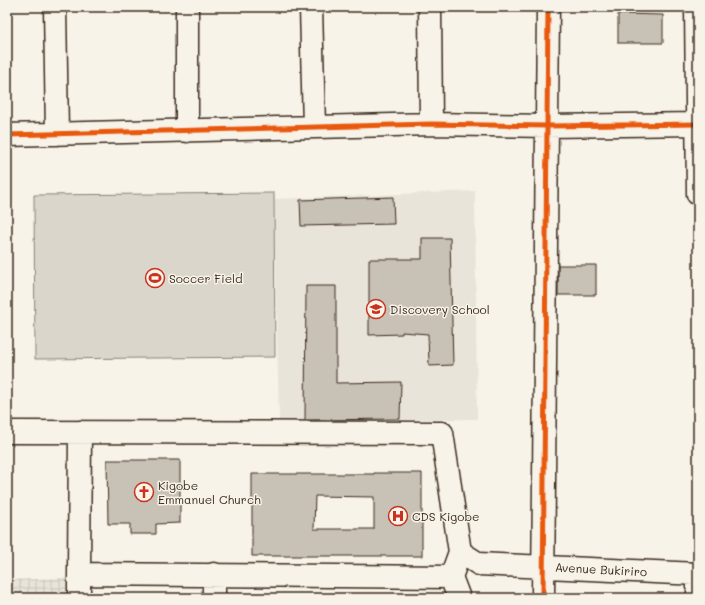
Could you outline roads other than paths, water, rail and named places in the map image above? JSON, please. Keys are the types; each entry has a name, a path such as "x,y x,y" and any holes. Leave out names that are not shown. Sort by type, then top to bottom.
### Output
{"street":[{"path":"55,7 57,134"},
{"path":"187,7 187,132"},
{"path":"312,7 314,127"},
{"path":"430,7 431,124"},
{"path":"543,598 548,7"},
{"path":"696,7 698,194"},
{"path":"7,135 187,132 431,124 547,126 698,124"},
{"path":"7,432 442,433 460,552 451,577 459,598"},
{"path":"79,598 80,432"},
{"name":"Avenue Bukiriro","path":"460,552 479,564 698,574"},
{"path":"79,574 451,577"},
{"path":"214,574 214,598"},
{"path":"698,580 698,598"}],"place":[{"name":"Soccer Field","path":"155,278"},
{"name":"Discovery School","path":"376,309"},
{"name":"Kigobe Emmanuel Church","path":"144,492"},
{"name":"CDS Kigobe","path":"398,516"}]}
